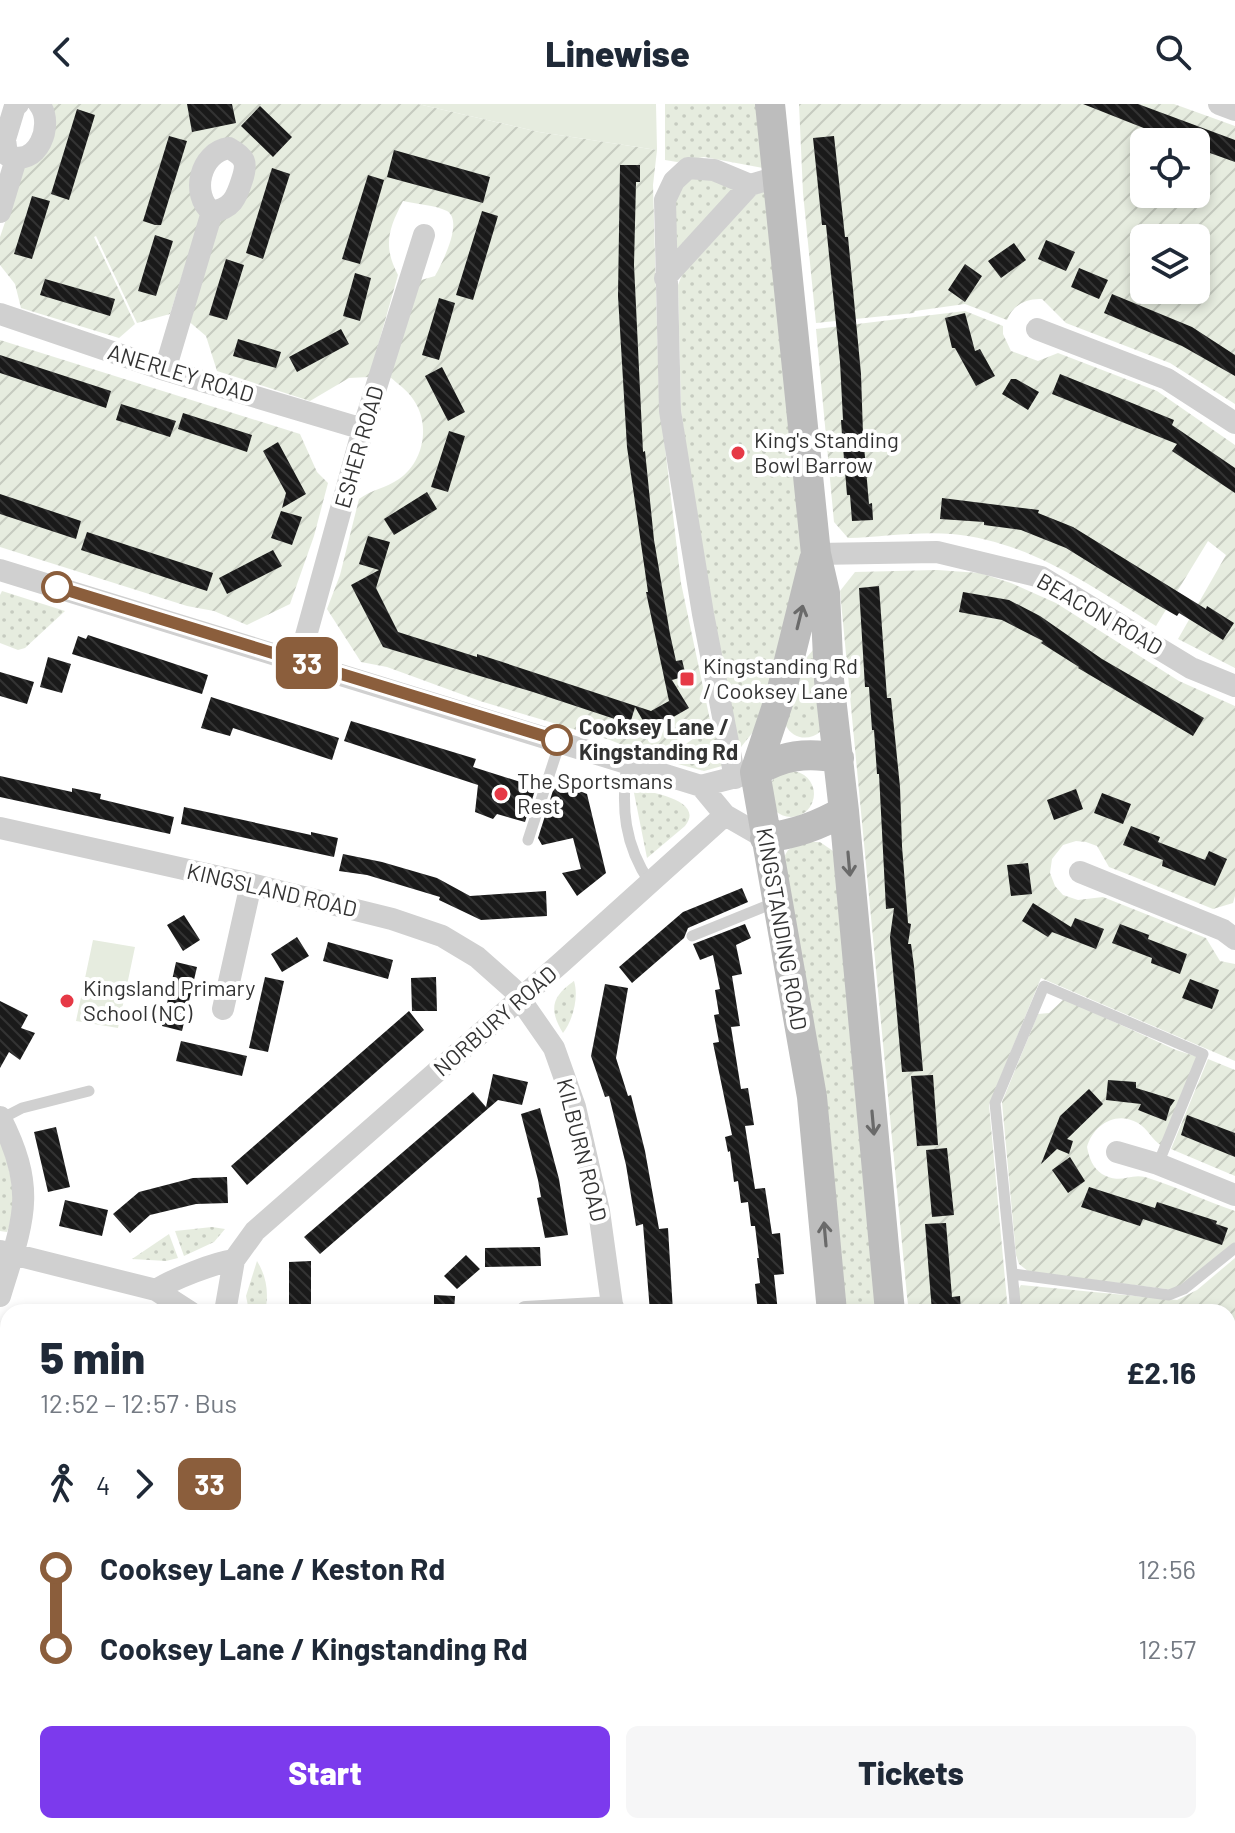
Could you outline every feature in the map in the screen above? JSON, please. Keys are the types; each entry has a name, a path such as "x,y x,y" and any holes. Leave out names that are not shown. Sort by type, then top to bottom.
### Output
{"main road":[{"path":"763,181 770,104"},
{"name":"KINGSTANDING ROAD","path":"763,181 816,554 825,593 829,680 839,758 889,1304"},
{"name":"KINGSTANDING ROAD","path":"816,554 780,697 745,775 765,838 812,1097 831,1304"},
{"path":"745,775 794,754 839,758"},
{"path":"765,838 819,826 844,811"}],"street":[{"path":"18,104 5,139 7,155 16,159 36,152 47,120 39,104"},
{"path":"1219,104 1235,110"},
{"path":"0,212 16,159"},
{"name":"KINGSTANDING ROAD","path":"745,775 703,614 670,411 665,200 674,181 688,168 714,170 763,181"},
{"path":"665,278 763,181"},
{"path":"165,370 212,212"},
{"name":"ESHER ROAD","path":"299,661 363,429 424,235"},
{"name":"ANERLEY ROAD","path":"0,314 165,370 363,429"},
{"path":"1037,329 1167,379 1235,423"},
{"name":"BEACON ROAD","path":"816,554 937,552 1041,577 1191,668 1235,686"},
{"path":"0,570 701,786 745,775"},
{"path":"701,786 725,815 765,838"},
{"name":"NORBURY ROAD","path":"226,1304 234,1260 255,1231 725,815"},
{"name":"KINGSLAND ROAD","path":"0,828 392,919 442,936 477,957 513,989 519,1000"},
{"path":"1080,872 1231,931"},
{"path":"223,1009 251,884"},
{"name":"KILBURN ROAD","path":"519,1000 554,1048 575,1107 599,1211 612,1304"},
{"path":"0,1118 15,1148 25,1189 18,1241 6,1252 0,1296"},
{"path":"1117,1152 1158,1164 1235,1195"},
{"path":"6,1252 156,1290 178,1304"},
{"path":"156,1290 234,1260"}],"lane":[{"path":"528,840 560,741"},
{"path":"627,762 622,797 626,824 635,860 650,884"},
{"path":"692,936 777,902"},
{"path":"1015,1304 995,1103 1044,986 1203,1054 1158,1164"},
{"path":"0,1118 22,1108 89,1091"},
{"path":"1013,1274 1169,1295 1184,1289 1235,1248"}],"shaded area":[{"path":"45,104 418,104 539,132 657,150 653,185 659,396 681,583 710,720 679,738 660,756 652,757 610,740 480,701 387,667 361,662 327,609 340,575 359,499 399,479 408,472 419,453 423,431 419,409 408,393 390,377 418,281 435,276 450,242 453,224 452,216 447,211 403,201 389,238 390,255 398,275 369,377 349,378 310,401 217,371 206,336 186,319 215,232 249,163 218,146 202,212 170,314 137,323 96,236 135,324 119,338 21,308 15,284 0,265 0,237"},
{"path":"418,104 656,104 657,150 539,132"},
{"path":"665,104 765,104 763,168 704,157 677,162 665,160"},
{"path":"799,104 1174,104 1235,126 1235,404 1170,363 1066,323 1042,299 1021,304 1007,320 965,304 914,313 816,323 803,193"},
{"path":"697,172 736,187 677,249 674,190"},
{"path":"766,191 806,552 757,727 737,752 708,611 681,410 678,285 683,272 753,195"},
{"path":"965,311 1003,326 1003,334 1011,351 1038,361 1058,353 1157,391 1235,445 1235,668 1178,639 1226,555 1208,541 1156,626 1059,568 1007,546 980,538 939,533 848,538 834,522 816,329"},
{"path":"0,340 300,434 317,472 328,483 314,536 290,604 247,625 214,611 187,606 0,547"},
{"path":"937,570 980,573 1011,583 1056,603 1179,681 1235,706 1233,903 1213,909 1109,867 1097,846 1086,842 1063,845 1052,859 1050,873 1063,895 1078,900 1103,897 1206,938 1220,961 1235,964 1235,1061 1041,978 989,1105 1007,1304 908,1304 840,591 855,572"},
{"path":"2,591 65,611 25,648 18,650 0,643"},
{"path":"813,650 821,731 806,738 796,736 785,724 807,657"},
{"path":"717,722 722,766 704,771 663,760"},
{"path":"791,771 807,778 814,794 807,810 791,817 775,810 768,794 775,778"},
{"path":"633,788 673,799 688,810 685,826 647,858"},
{"path":"802,842 820,842 833,851 880,1304 838,1304 780,864 788,850"},
{"path":"93,940 135,947 118,1028 76,1021"},
{"path":"574,981 574,1008 563,1033 554,1011 555,1004"},
{"path":"1064,999 1198,1057 1162,1146 1138,1123 1122,1118 1100,1126 1087,1147 1090,1159 1102,1174 1120,1179 1145,1177 1235,1211 1235,1243 1174,1290 1029,1272 1019,1264 1002,1102 1038,1014 1049,1013"},
{"path":"1208,1059 1235,1070 1235,1176 1171,1149"},
{"path":"0,1139 13,1197 7,1232 0,1231"},
{"path":"212,1227 225,1229 214,1242 184,1256 175,1231"},
{"path":"169,1234 178,1258 166,1261 132,1259"},
{"path":"1235,1258 1235,1304 1020,1304 1018,1290 1021,1285 1177,1300 1197,1290"},
{"path":"257,1261 266,1286 266,1304 248,1304 246,1296"}],"building":[{"path":"187,104 232,104 236,123 192,132"},
{"path":"1083,104 1138,104 1203,128 1144,128"},
{"path":"260,106 292,137 273,157 241,126"},
{"path":"77,109 95,115 69,200 51,194"},
{"path":"1210,131 1235,140 1235,162 1210,153"},
{"path":"169,136 187,141 161,225 155,225 143,221"},
{"path":"834,136 845,237 848,237 869,504 872,503 873,520 852,521 850,495 847,495 840,362 826,225 822,225 813,138"},
{"path":"394,150 490,177 483,203 387,177"},
{"path":"620,165 640,165 640,182 636,182 634,265 643,452 670,634 676,661 682,660 686,676 672,680 689,708 649,731 635,707 630,724 383,647 351,585 379,570 359,564 368,536 390,542 376,588 398,632 477,657 477,654 651,711 669,701 646,592 627,447 618,296"},
{"path":"272,168 290,174 263,259 246,253"},
{"path":"368,175 384,180 360,264 342,259"},
{"path":"32,196 50,201 32,259 14,254"},
{"path":"482,211 498,216 473,300 456,295"},
{"path":"155,235 173,241 156,296 138,291"},
{"path":"1046,240 1075,252 1066,271 1038,259"},
{"path":"1014,243 1026,260 1001,278 988,261"},
{"path":"226,259 244,265 227,320 209,315"},
{"path":"965,264 982,276 965,302 948,290"},
{"path":"1079,268 1108,280 1099,299 1071,287"},
{"path":"355,273 371,278 360,321 343,316"},
{"path":"45,279 115,299 110,316 40,295"},
{"path":"1112,294 1192,327 1235,355 1235,376 1182,346 1104,313"},
{"path":"439,298 455,303 439,360 422,355"},
{"path":"965,313 975,351 980,349 995,376 976,386 955,348 952,348 945,318"},
{"path":"341,329 349,344 297,372 289,357"},
{"path":"238,339 281,352 276,368 233,356"},
{"path":"0,355 111,391 106,408 0,373"},
{"path":"442,367 465,412 448,421 425,376"},
{"path":"1060,374 1174,420 1172,425 1235,468 1235,493 1172,451 1177,444 1052,394"},
{"path":"1011,379 1039,392 1028,410 1002,394"},
{"path":"121,404 176,421 170,437 116,420"},
{"path":"183,413 252,435 247,452 178,429"},
{"path":"449,431 465,436 448,492 431,487"},
{"path":"278,442 306,494 282,508 286,493 263,451"},
{"path":"427,492 437,509 394,535 384,519"},
{"path":"0,494 81,521 76,539 0,514"},
{"path":"942,498 1039,510 1038,513 1073,527 1234,623 1223,640 1179,613 1177,616 1163,608 1066,548 1021,530 984,525 984,522 940,519"},
{"path":"281,511 302,517 292,545 271,538"},
{"path":"87,532 213,573 207,591 81,550"},
{"path":"273,550 282,566 227,594 219,578"},
{"path":"879,586 887,698 891,698 900,787 908,923 911,924 908,944 911,944 914,966 923,1071 902,1072 890,937 894,908 886,909 879,774 869,687 865,687 859,588"},
{"path":"963,592 1009,600 1040,616 1102,659 1204,718 1193,736 1078,668 1041,643 1043,641 1002,620 959,612"},
{"path":"88,635 208,675 202,694 72,654 78,636 86,639"},
{"path":"48,657 71,664 62,693 40,687"},
{"path":"0,672 34,682 27,704 0,696"},
{"path":"211,697 339,738 332,760 233,728 230,736 201,728"},
{"path":"351,721 476,759 473,767 536,787 525,822 497,814 493,819 475,812 478,785 344,741"},
{"path":"0,776 72,792 72,788 101,794 100,799 174,817 170,834 0,797"},
{"path":"565,779 579,784 577,790 587,794 606,873 577,896 562,873 581,869 573,838 542,845 538,838 556,781 563,784"},
{"path":"1076,789 1083,809 1054,820 1047,800"},
{"path":"1102,793 1131,804 1123,824 1094,813"},
{"path":"184,807 338,838 334,857 181,824"},
{"path":"1131,826 1160,837 1158,842 1205,860 1209,851 1227,859 1215,886 1162,866 1163,860 1123,845"},
{"path":"343,854 437,878 470,896 546,891 547,916 481,920 439,900 440,897 367,875 339,871"},
{"path":"1028,863 1032,894 1011,896 1007,865"},
{"path":"742,888 748,902 688,928 684,938 632,983 619,967 683,912"},
{"path":"1033,903 1071,927 1075,918 1104,929 1096,949 1052,932 1048,937 1022,921"},
{"path":"184,915 200,940 183,951 167,925"},
{"path":"745,924 751,938 736,945 742,974 732,976 740,1026 731,1027 741,1089 748,1088 754,1125 745,1126 755,1189 765,1188 772,1234 780,1233 784,1274 774,1275 777,1304 757,1304 755,1284 760,1283 755,1226 751,1226 748,1202 741,1203 738,1181 734,1182 725,1137 732,1135 713,1043 719,1042 714,1015 719,1014 715,990 720,989 713,955 700,960 693,944"},
{"path":"1120,924 1187,954 1180,974 1151,963 1152,958 1112,943"},
{"path":"297,937 309,956 282,972 271,954"},
{"path":"328,942 393,960 388,979 323,961"},
{"path":"176,962 197,967 182,1031 162,1026"},
{"path":"265,977 284,981 268,1052 249,1048"},
{"path":"436,977 437,1011 412,1011 411,978"},
{"path":"1190,979 1219,990 1212,1009 1182,998"},
{"path":"605,984 628,988 616,1058 628,1096 631,1095 659,1229 668,1228 673,1304 649,1304 643,1224 636,1226 626,1165 609,1096 605,1097 591,1056"},
{"path":"0,1001 28,1015 21,1028 35,1033 20,1060 9,1052 0,1068"},
{"path":"409,1011 424,1030 247,1185 231,1166"},
{"path":"181,1041 247,1056 242,1076 176,1061"},
{"path":"493,1074 528,1082 522,1105 498,1100 320,1254 304,1237 473,1092 486,1107"},
{"path":"933,1075 938,1145 917,1146 911,1076"},
{"path":"1108,1080 1136,1082 1136,1088 1175,1100 1166,1121 1138,1110 1141,1104 1106,1100"},
{"path":"1089,1089 1103,1104 1067,1139 1073,1141 1069,1154 1057,1149 1041,1164 1060,1116"},
{"path":"540,1108 559,1179 568,1235 545,1238 537,1198 541,1197 538,1180 521,1114"},
{"path":"1187,1115 1235,1133 1235,1157 1181,1135"},
{"path":"56,1127 70,1187 48,1192 34,1132"},
{"path":"947,1148 954,1215 932,1217 926,1150"},
{"path":"1070,1157 1085,1181 1068,1193 1052,1170"},
{"path":"227,1177 228,1203 196,1204 150,1215 130,1233 113,1214 139,1192 193,1178"},
{"path":"1089,1187 1155,1208 1157,1202 1217,1221 1216,1224 1228,1228 1222,1245 1143,1219 1140,1226 1081,1207"},
{"path":"65,1200 108,1210 102,1236 59,1226"},
{"path":"946,1223 952,1297 960,1296 960,1304 931,1304 925,1224"},
{"path":"540,1247 541,1266 485,1267 485,1248"},
{"path":"466,1255 480,1269 457,1289 444,1276"},
{"path":"311,1261 311,1304 289,1304 289,1262"},
{"path":"434,1295 455,1296 454,1304 434,1304"}],"bus line":[{"name":"33","path":"57,587 557,740"}],"place":[{"name":"King's Standing Bowl Barrow","path":"738,453"},
{"name":"Kingstanding Rd / Cooksey Lane","path":"687,679"},
{"name":"Cooksey Lane / Kingstanding Rd","path":"557,740"},
{"name":"The Sportsmans Rest","path":"501,794"},
{"name":"Kingsland Primary School (NC)","path":"67,1001"}]}
